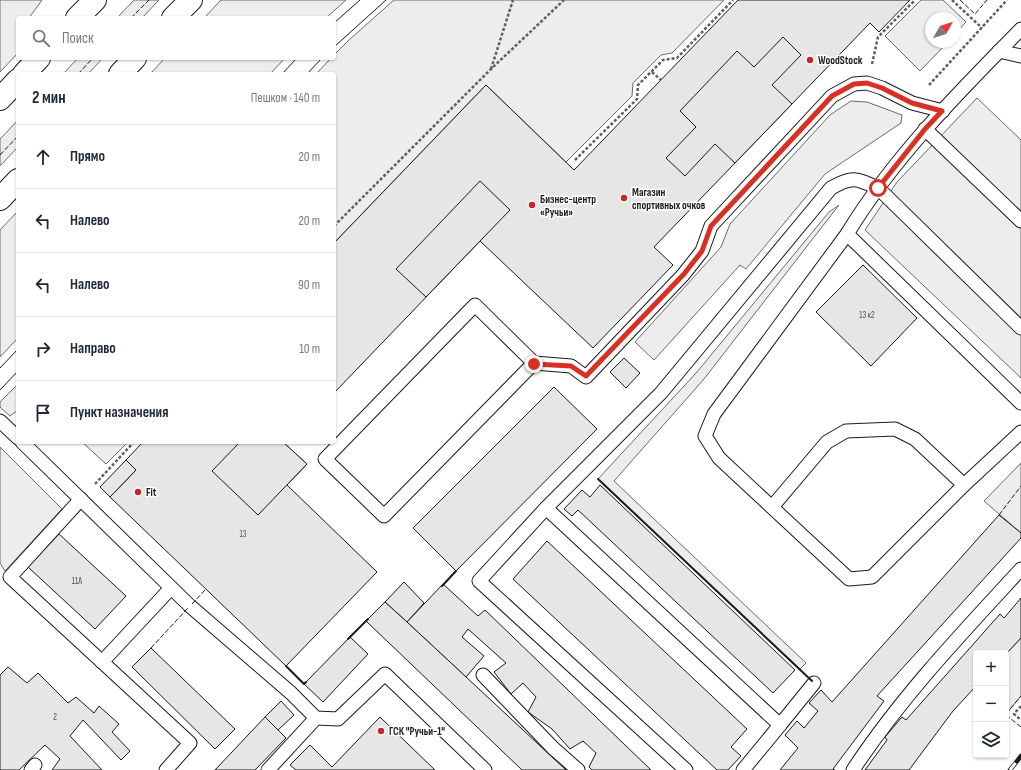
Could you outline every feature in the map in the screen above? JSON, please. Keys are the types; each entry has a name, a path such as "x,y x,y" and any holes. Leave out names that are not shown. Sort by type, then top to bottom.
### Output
{"main road":[{"path":"79,16 94,0"},
{"path":"175,16 191,0"},
{"path":"26,72 37,60"},
{"path":"122,72 133,60"},
{"path":"0,99 16,82"},
{"path":"0,199 16,182"}],"lane":[{"path":"1021,29 925,129 878,188 847,234 714,414 705,436 719,458 850,579 872,577 964,485 1021,432"},
{"path":"999,51 1021,56"},
{"path":"534,364 384,516 325,459 475,305 534,364 571,366 586,376 684,274 702,251 711,226 832,96 854,84 867,83 882,88 912,103 942,111"},
{"path":"925,129 1021,221"},
{"path":"686,770 479,581 546,508 661,393 831,188 847,179 864,182 878,188 1021,328"},
{"path":"847,234 1021,403"},
{"path":"0,421 16,436"},
{"path":"772,507 827,442 846,431 895,429 915,439 964,485"},
{"path":"24,444 171,588 316,718 338,719 385,674 485,770"},
{"path":"81,499 10,577 190,743 166,770"},
{"path":"546,508 780,725"},
{"path":"852,770 874,738 929,668 1021,569"},
{"path":"102,662 171,588"},
{"path":"482,675 553,748 578,770"},
{"path":"743,770 814,683"},
{"path":"268,770 316,718"}],"path":[{"path":"491,69 513,0"},
{"path":"336,224 491,69 564,0"},
{"path":"575,160 637,99 638,85 663,60 677,58 733,0"},
{"path":"867,83 878,37 915,0"},
{"path":"952,0 982,28"},
{"path":"912,103 1007,0"},
{"path":"652,72 660,80"},
{"path":"81,499 132,444"},
{"path":"1021,706 1014,714 1021,720"}],"shaded area":[{"path":"0,0 42,0 30,16 16,16 16,55 0,72"},
{"path":"134,0 159,0 144,16 119,16"},
{"path":"221,0 346,0 328,16 206,16"},
{"path":"394,0 724,0 672,53 661,55 633,83 632,96 566,162 486,85 336,241 336,72 318,72 329,60 336,60 336,53"},
{"path":"921,0 943,0 956,12 925,12 925,48 942,48 920,71 885,36"},
{"path":"961,17 966,22 961,27"},
{"path":"76,60 101,60 90,72 65,72"},
{"path":"163,60 283,60 272,72 152,72"},
{"path":"977,98 1021,140 1021,378 865,230 897,182"},
{"path":"851,101 867,102 902,115 901,123 825,174 746,269 740,265 654,360 635,342 721,247 730,224 830,115"},
{"path":"16,122 16,149 0,166 0,139"},
{"path":"839,205 704,379 614,481 806,663 800,669 598,479 697,372 829,212"},
{"path":"16,213 16,340 0,357 0,230"},
{"path":"16,386 16,412 10,416 0,407 0,402"},
{"path":"84,444 126,444 106,464"},
{"path":"0,447 62,509 5,571 0,563"},
{"path":"1021,463 1021,533 984,501"},
{"path":"1021,638 1021,696 1009,710 1009,686 1009,651"}],"building":[{"name":"Бизнес-центр «Ручьи»","path":"738,0 910,0 879,32 870,23 654,247 673,265 593,348 480,241 336,391 336,241 486,85 574,170"},
{"path":"783,37 801,55 772,85 792,104 735,163 715,144 685,176 666,158 696,127 680,111 737,51 754,67"},
{"path":"480,181 510,210 426,297 396,269"},
{"path":"863,265 917,318 871,366 816,312"},
{"path":"624,358 640,373 626,388 610,372"},
{"path":"554,387 597,429 456,571 413,528"},
{"path":"141,444 285,444 307,464 287,485 377,572 286,666 110,497 136,470 126,460"},
{"path":"238,444 285,444 307,464 258,515 212,471"},
{"path":"126,460 136,470 110,497 100,487"},
{"path":"600,485 795,670 773,693 578,510 572,516 564,509 582,490 590,497"},
{"path":"999,515 1021,533 1021,538 877,696 884,701 833,769 835,770 780,770 798,748 785,735 797,721 804,728 818,711 809,703 821,690 832,702"},
{"path":"59,534 126,596 95,629 28,567"},
{"path":"547,541 747,729 731,747 741,756 728,770 717,770 513,579"},
{"path":"404,582 424,603 407,622 385,602"},
{"path":"443,584 478,616 485,610 651,770 592,770 589,767 596,753 583,741 570,749 552,729 528,712 536,697 523,683 511,694 494,672 506,663 468,629 462,637 484,656 466,677 407,622"},
{"path":"1021,598 1021,638 1009,651 973,650 973,689 953,711 909,770 865,770 887,740 885,737 902,717 906,720 1000,614 1004,618"},
{"path":"385,602 566,770 522,770 366,621"},
{"path":"350,637 368,654 323,702 304,684"},
{"path":"151,648 235,729 215,749 132,667"},
{"path":"8,667 27,683 38,673 68,703 76,697 94,713 99,706 119,724 112,732 130,751 121,760 83,720 70,736 102,770 52,770 60,759 45,745 19,770 0,770 0,675"},
{"path":"281,701 294,715 278,730 265,717"},
{"path":"265,717 286,738 255,770 215,770"},
{"name":"ГСК \"Ручьи-1\"","path":"380,717 435,770 296,770 290,765 310,745 332,767"}],"tram line":[{"path":"336,21 360,0"},
{"path":"336,45 386,0"},
{"path":"284,72 295,60"},
{"path":"309,72 320,60"},
{"path":"0,368 16,351"},
{"path":"0,390 16,373"}],"railway":[{"path":"1010,770 1021,756"}],"fence":[{"path":"133,16 149,0"},
{"path":"960,0 975,14 987,0"},
{"path":"80,72 91,60"},
{"path":"0,155 16,138"},
{"path":"999,515 1021,486"},
{"path":"192,604 206,589"},
{"path":"151,648 188,608"},
{"path":"1009,710 1021,696"},
{"path":"1009,717 1021,727"}],"wall":[{"path":"598,479 812,681"},
{"path":"442,586 456,571"},
{"path":"348,639 368,619"},
{"path":"286,666 304,684 306,682"}],"place":[{"name":"WoodStock","path":"810,60"},
{"name":"Магазин спортивных очков","path":"624,198"},
{"name":"Бизнес-центр «Ручьи»","path":"532,205"},
{"name":"Fit","path":"138,492"},
{"name":"ГСК \"Ручьи-1\"","path":"381,731"}],"route":[{"path":"534,364 571,366 586,376 605,358 684,274 702,251 711,226 832,96 854,84 867,83 882,88 912,103 942,111 904,154 878,188"}]}
